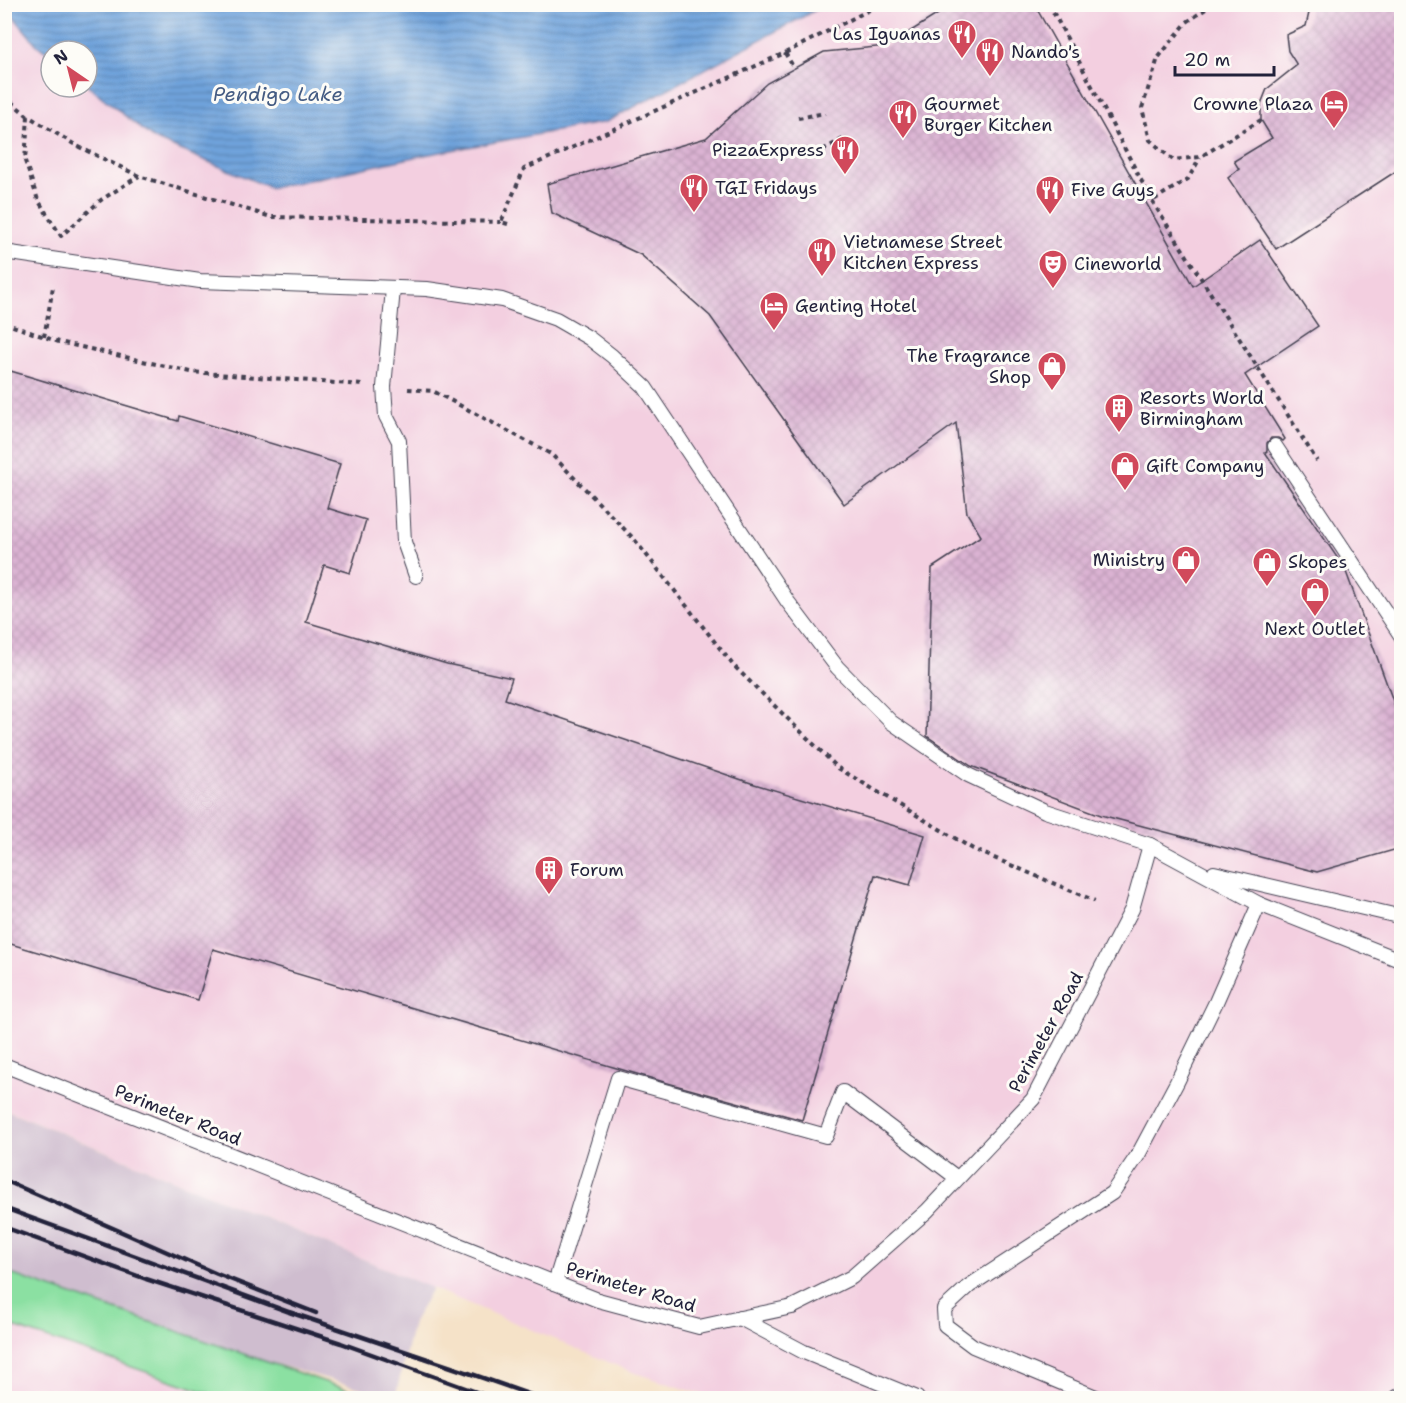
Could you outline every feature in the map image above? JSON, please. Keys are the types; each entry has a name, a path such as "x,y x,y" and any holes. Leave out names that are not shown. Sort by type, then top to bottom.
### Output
{"lane":[{"path":"4,252 200,281 427,290 502,300 556,319 589,338 645,387 788,602 837,667 891,722 977,779 1045,811 1150,845 1259,904 1401,961"},
{"path":"393,289 384,387 386,416 399,441 404,542 416,576"},
{"path":"1275,446 1401,637"},
{"name":"Perimeter Road","path":"4,1065 598,1300 699,1327 792,1307 852,1277 927,1211 1033,1099 1132,909 1150,845"},
{"path":"1197,869 1401,917"},
{"path":"1098,1398 973,1346 945,1325 944,1309 969,1286 1112,1193 1138,1155 1177,1082 1216,1002 1259,904"},
{"path":"555,1283 618,1078 826,1136 843,1092 957,1179"},
{"path":"740,1317 804,1352 916,1398"},
{"path":"1396,1398 1401,1394"}],"path":[{"path":"501,222 524,169 785,53 881,4"},
{"path":"1049,4 1152,201 1319,464"},
{"path":"1213,4 1187,22 1158,58 1142,108 1150,140 1173,160 1200,157 1261,120"},
{"path":"785,53 794,68"},
{"path":"4,96 28,116 77,146 139,176 271,217 508,224"},
{"path":"798,118 825,113"},
{"path":"28,116 25,161 38,200 61,236 101,200 139,176"},
{"path":"814,154 843,139"},
{"path":"1152,201 1188,179 1200,157"},
{"path":"44,337 52,287"},
{"path":"4,323 44,337 191,372 433,391 551,454 634,539 733,665 837,768 973,849 1095,901"}],"shaded area":[{"path":"4,5 1401,5 1401,1398 713,1398 632,1372 5,1109"},
{"path":"4,1109 432,1288 413,1323 395,1398 5,1287"},
{"path":"5,1310 276,1398 5,1398"}],"green space":[{"path":"5,1272 372,1398 223,1398 5,1324"}],"water":[{"name":"Pendigo Lake","path":"5,4 825,5 606,122 424,155 271,188 154,139 99,95 99,39 39,39 39,47"}],"building":[{"name":"Resorts World Birmingham","path":"954,4 1034,4 1193,286 1260,240 1318,326 1245,375 1285,439 1283,441 1271,438 1265,452 1345,569 1401,723 1401,848 1317,872 1101,815 971,766 927,736 932,568 981,536 967,513 956,423 844,504 710,316 641,255 552,213 547,184 706,138 767,83 824,52 887,46"},
{"name":"Crowne Plaza","path":"1311,4 1401,4 1401,168 1276,249 1228,178 1239,169 1234,161 1272,138 1261,120 1261,104 1267,89 1297,65 1288,51 1286,35 1306,26"},
{"path":"4,369 178,421 179,416 340,464 327,508 366,520 350,573 324,565 306,622 447,664 512,678 505,699 751,783 925,835 910,885 875,875 802,1120 664,1082 213,949 198,1000 4,942"}],"railway":[{"path":"4,1180 217,1274 316,1313"},
{"path":"4,1208 289,1312 540,1398"},
{"path":"4,1227 146,1279 341,1343 493,1398"}],"place":[{"name":"Las Iguanas","path":"962,60"},
{"name":"Nando's","path":"990,78"},
{"name":"Crowne Plaza","path":"1334,130"},
{"name":"Gourmet Burger Kitchen","path":"903,140"},
{"name":"PizzaExpress","path":"845,176"},
{"name":"TGI Fridays","path":"694,214"},
{"name":"Five Guys","path":"1050,216"},
{"name":"Vietnamese Street Kitchen Express","path":"822,278"},
{"name":"Cineworld","path":"1053,290"},
{"name":"Genting Hotel","path":"774,332"},
{"name":"The Fragrance Shop","path":"1052,392"},
{"name":"Resorts World Birmingham","path":"1119,434"},
{"name":"Gift Company","path":"1125,492"},
{"name":"Ministry","path":"1186,586"},
{"name":"Skopes","path":"1267,588"},
{"name":"Next Outlet","path":"1315,618"},
{"name":"Forum","path":"549,896"}]}
